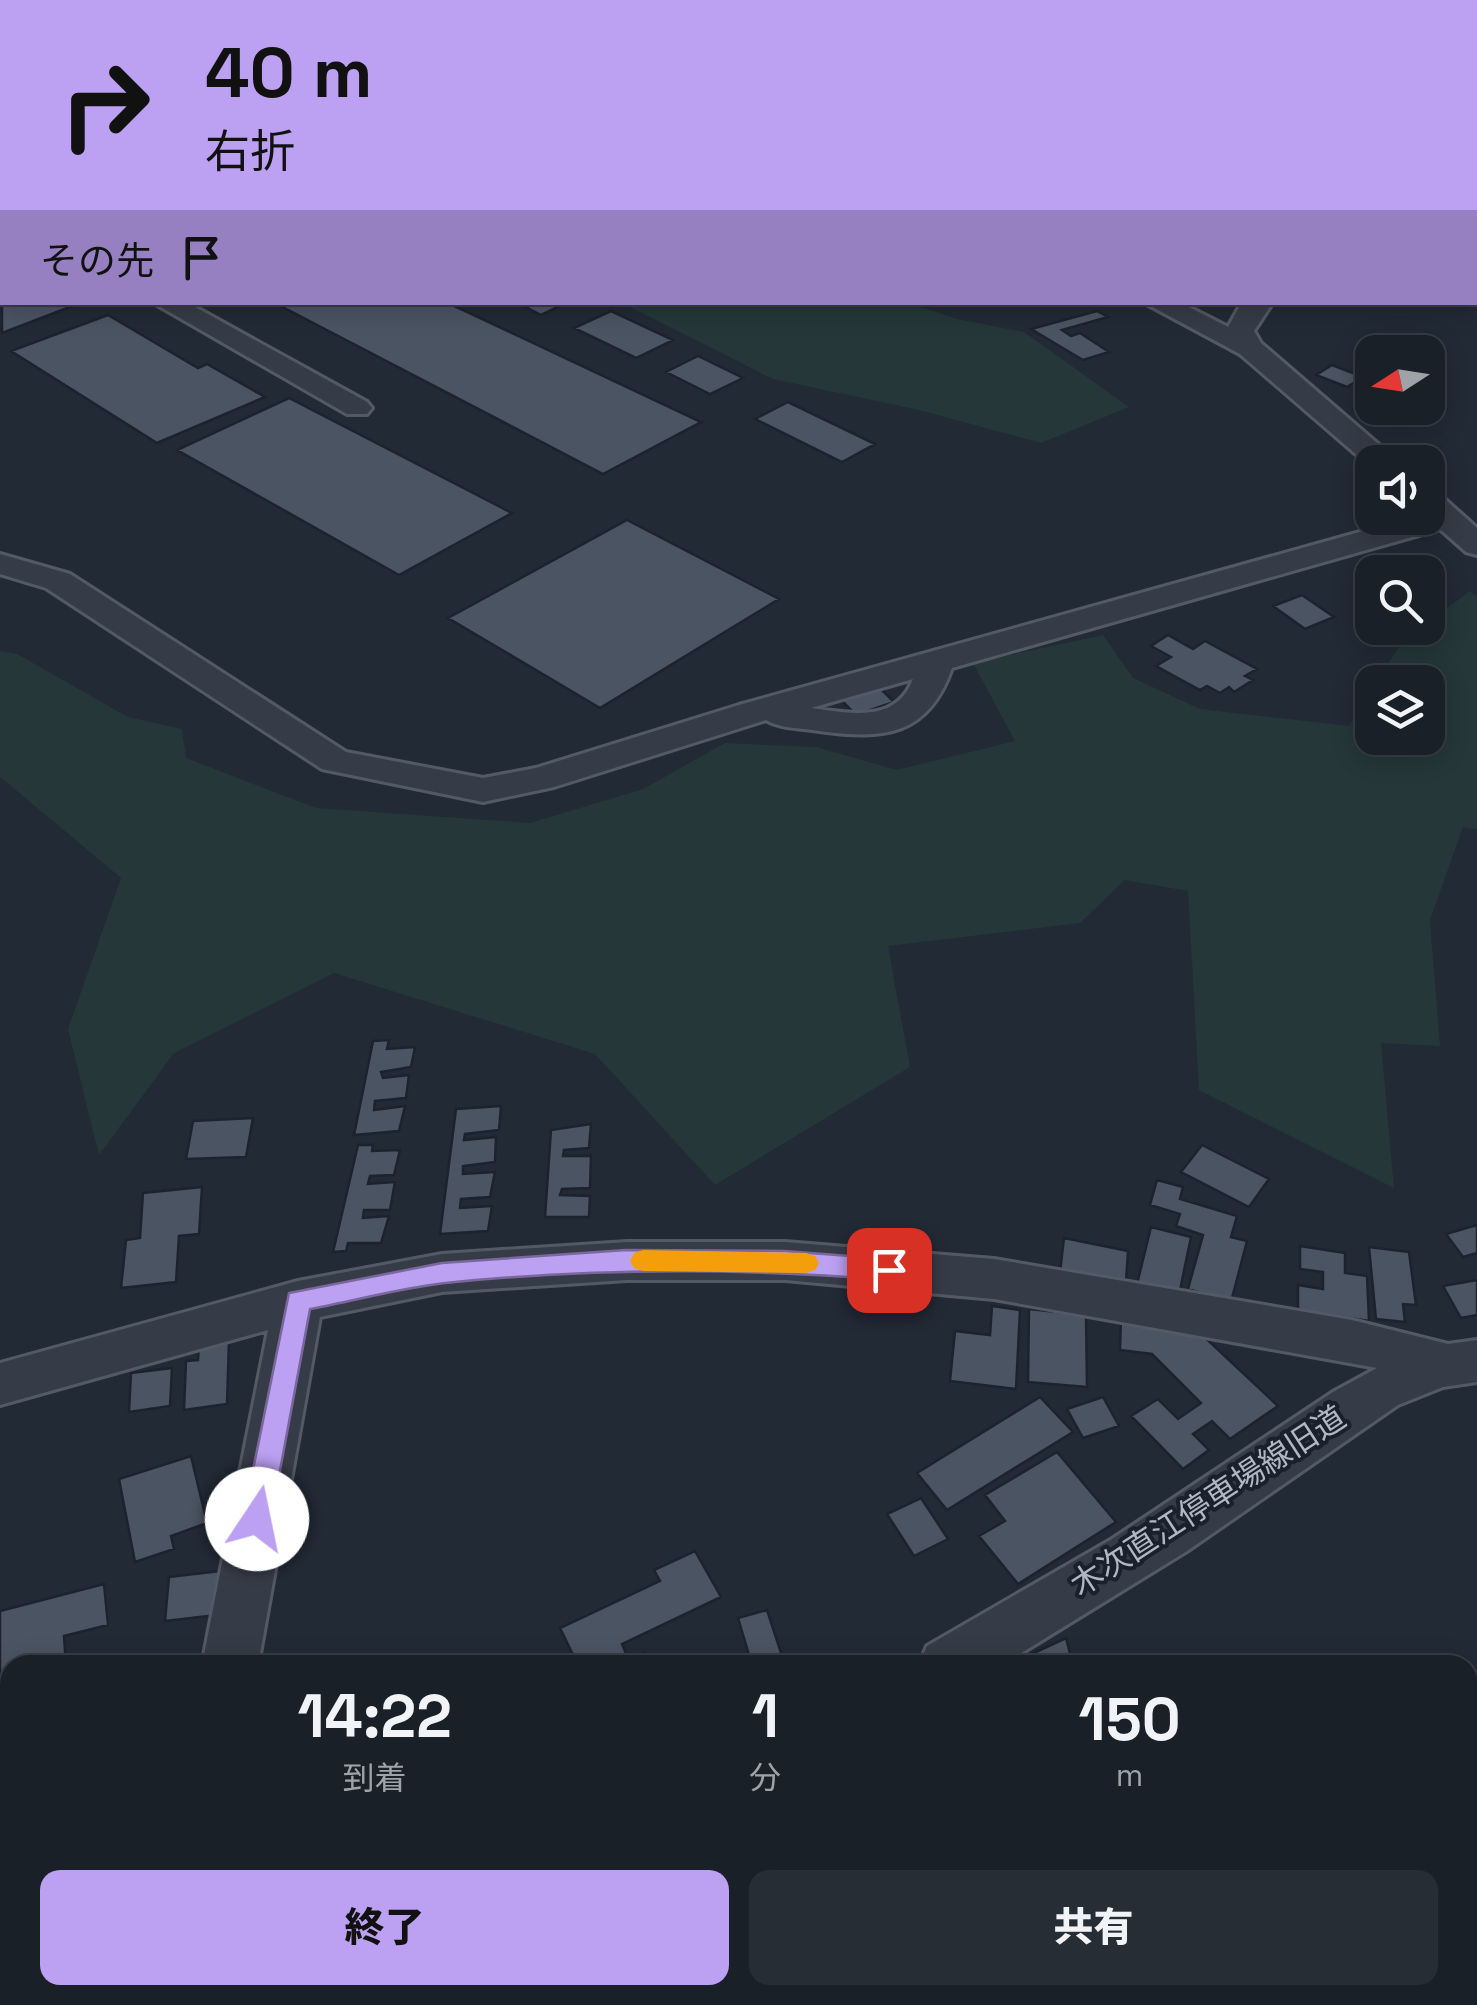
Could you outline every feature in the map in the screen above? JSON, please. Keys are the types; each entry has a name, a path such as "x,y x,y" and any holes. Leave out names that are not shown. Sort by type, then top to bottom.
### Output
{"street":[{"path":"170,305 358,408"},
{"path":"1162,305 1250,348 1364,445"},
{"path":"1250,348 1240,331 1256,305"},
{"path":"1445,516 1477,545"},
{"path":"0,564 58,580 335,761 483,790 542,779 752,713 876,727 912,712 930,690 938,660 1355,534"},
{"path":"0,1384 298,1301 442,1273 626,1261 784,1261 994,1279 1460,1362"},
{"path":"232,1655 298,1301"},
{"name":"木次直江停車場線旧道","path":"963,1655 1239,1487 1372,1393 1460,1362"}],"shaded area":[{"path":"626,305 914,305 957,319 1024,332 1129,407 1041,443 919,410 773,379"},
{"path":"1470,591 1477,597 1477,830 1463,827 1430,920 1440,1046 1381,1043 1394,1188 1199,1090 1188,891 1125,880 1080,923 888,946 910,1067 715,1185 595,1054 334,973 174,1053 99,1155 68,1029 121,878 0,777 0,651 17,654 128,717 182,729 186,758 316,808 530,823 643,789 725,743 816,747 897,770 1015,741 973,663 1103,635 1133,678 1200,709 1349,726 1355,717 1355,755 1445,755 1445,665 1388,665 1401,645 1445,645 1445,609"}],"building":[{"path":"2,305 75,305 2,333"},
{"path":"279,305 452,305 701,422 603,474"},
{"path":"522,305 562,305 541,315"},
{"path":"611,311 673,340 636,358 574,328"},
{"path":"1097,311 1108,317 1062,330 1071,336 1080,333 1109,352 1083,360 1031,329"},
{"path":"108,315 198,368 207,364 265,397 157,443 11,351"},
{"path":"698,356 743,378 710,394 666,372"},
{"path":"1332,365 1355,374 1355,382 1347,387 1316,375"},
{"path":"289,398 512,513 399,575 177,450"},
{"path":"788,402 875,444 842,462 755,419"},
{"path":"627,520 779,599 600,708 448,618"},
{"path":"1302,595 1334,617 1305,629 1273,606"},
{"path":"1168,635 1193,649 1205,641 1257,669 1245,676 1253,680 1234,692 1229,687 1220,693 1207,686 1200,690 1156,666 1171,657 1151,646"},
{"path":"880,688 894,702 856,715 842,701"},
{"path":"389,1040 387,1049 415,1047 411,1067 381,1072 383,1078 409,1075 406,1098 375,1101 374,1110 405,1106 399,1131 354,1135 373,1041"},
{"path":"501,1106 499,1130 465,1134 464,1140 496,1137 495,1162 463,1166 463,1174 495,1172 490,1197 461,1199 460,1208 492,1206 488,1231 440,1234 456,1109"},
{"path":"253,1118 246,1157 186,1159 193,1121"},
{"path":"591,1124 589,1148 564,1150 563,1156 591,1156 590,1188 562,1189 560,1195 590,1196 589,1217 545,1217 551,1130"},
{"path":"358,1145 373,1145 372,1151 400,1150 394,1175 370,1176 368,1184 395,1182 390,1210 364,1210 363,1218 389,1216 381,1243 348,1243 346,1251 333,1252"},
{"path":"1202,1145 1269,1179 1249,1207 1181,1172"},
{"path":"1157,1180 1183,1187 1180,1199 1237,1216 1231,1237 1247,1241 1231,1302 1188,1289 1203,1235 1176,1226 1180,1214 1150,1205"},
{"path":"202,1187 199,1234 179,1236 176,1282 121,1288 126,1240 140,1238 143,1193"},
{"path":"1477,1225 1477,1253 1463,1257 1446,1234"},
{"path":"1151,1227 1191,1237 1179,1295 1137,1284"},
{"path":"1064,1238 1128,1251 1126,1282 1060,1272"},
{"path":"1300,1246 1345,1253 1345,1273 1367,1276 1369,1321 1298,1310 1298,1285 1323,1289 1323,1272 1300,1269"},
{"path":"1369,1247 1409,1252 1416,1305 1403,1304 1405,1322 1376,1319"},
{"path":"1477,1280 1477,1315 1461,1318 1443,1286"},
{"path":"992,1306 1020,1310 1016,1389 950,1381 955,1331 990,1335"},
{"path":"1029,1309 1086,1315 1087,1387 1028,1382"},
{"path":"1121,1318 1196,1329 1278,1406 1230,1439 1212,1421 1193,1434 1209,1450 1183,1469 1131,1416 1158,1399 1178,1419 1201,1403 1152,1354 1120,1350"},
{"path":"229,1341 227,1404 184,1410 186,1361 198,1360 199,1344"},
{"path":"172,1368 170,1406 129,1412 131,1373"},
{"path":"1040,1397 1073,1432 947,1510 917,1473"},
{"path":"1103,1397 1119,1426 1083,1438 1067,1409"},
{"path":"1057,1452 1116,1522 1018,1584 979,1536 1005,1521 985,1495"},
{"path":"191,1456 207,1523 171,1536 174,1549 135,1562 119,1479"},
{"path":"921,1498 948,1539 914,1556 887,1514"},
{"path":"695,1551 721,1597 622,1644 627,1655 573,1655 560,1628 660,1581 654,1570"},
{"path":"220,1571 217,1615 165,1621 169,1577"},
{"path":"104,1584 108,1625 64,1636 65,1655 0,1655 0,1611"},
{"path":"767,1610 782,1655 749,1655 738,1618"},
{"path":"1066,1638 1070,1655 1029,1655"}],"slow traffic":[{"path":"643,1261 806,1263"}],"route":[{"path":"257,1519 298,1301 442,1273 626,1261 784,1261 889,1270"}]}
